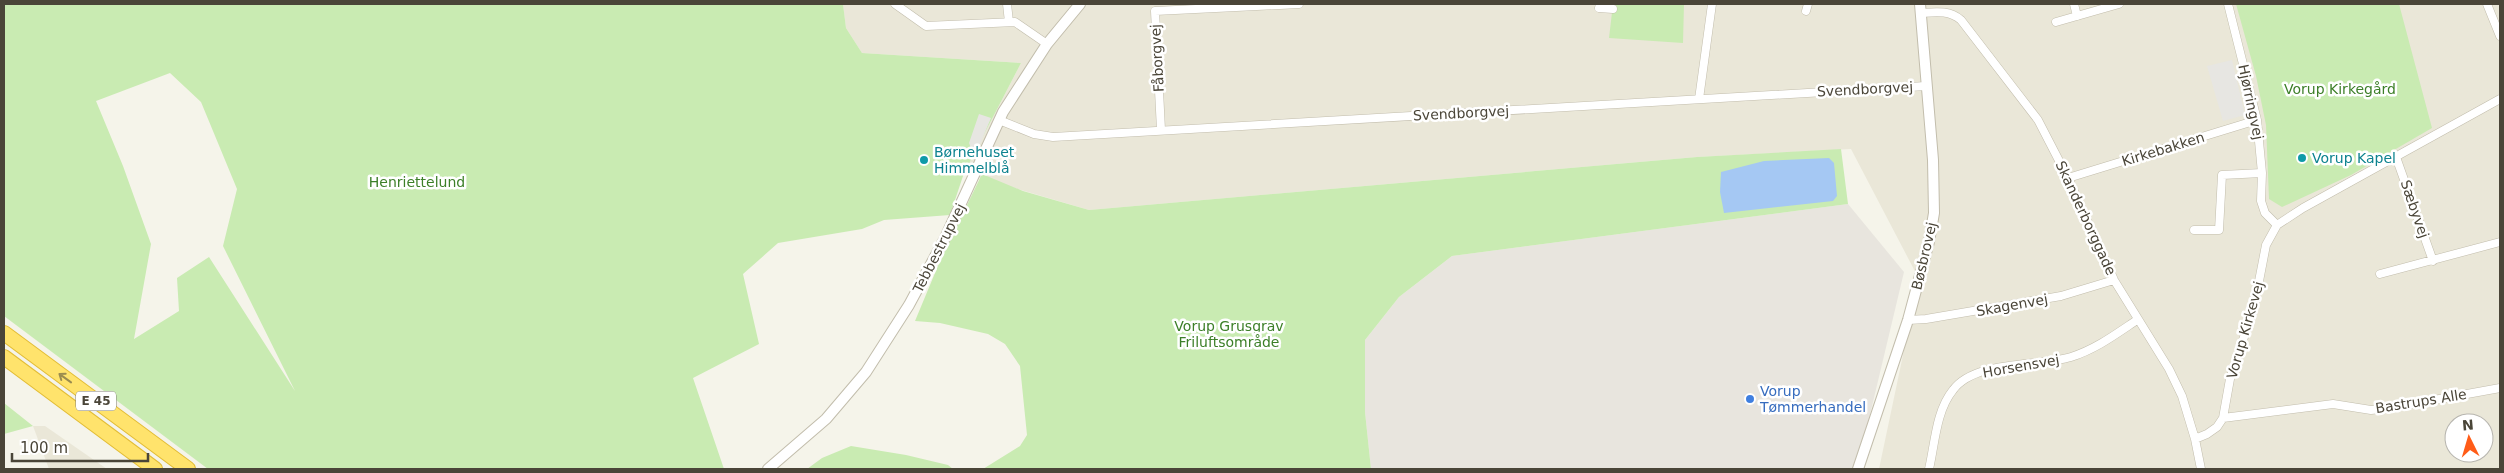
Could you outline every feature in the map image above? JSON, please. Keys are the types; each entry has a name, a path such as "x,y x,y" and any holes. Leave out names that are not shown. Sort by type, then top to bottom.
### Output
{"highway":[{"name":"E 45","path":"4,333 188,469"},
{"name":"E 45","path":"4,357 155,469"}],"street":[{"path":"895,4 907,7 926,26 1016,22 1047,44"},
{"path":"1007,4 1009,22"},
{"name":"Tebbestrupvej","path":"768,469 826,419 866,372 909,305 945,238 999,120 1020,82 1047,44 1080,4"},
{"name":"Fåborgvej","path":"1161,130 1155,11 1299,4"},
{"path":"1600,4 1599,8 1613,9"},
{"path":"1699,99 1712,4"},
{"path":"2074,4 2077,16"},
{"path":"2056,22 2119,4"},
{"name":"Hjørringvej","path":"2228,4 2257,120 2262,173 2261,201 2265,212 2277,225"},
{"path":"2487,4 2500,36"},
{"name":"Bøsbrovej","path":"1858,469 1908,320 1929,242 1934,213 1933,160 1920,8"},
{"name":"Skanderborggade","path":"1920,8 1951,13 1962,20 2038,120 2068,178 2114,280 2169,369 2182,396 2195,438 2201,469"},
{"name":"Svendborgvej","path":"999,120 1034,134 1053,137 1926,86"},
{"path":"2277,225 2303,208 2500,99"},
{"name":"Kirkebakken","path":"2068,178 2257,120"},
{"name":"Sæbyvej","path":"2396,157 2433,262"},
{"path":"2194,230 2219,230 2222,175 2262,173"},
{"name":"Vorup Kirkevej","path":"2223,418 2230,379 2254,307 2266,246 2277,225"},
{"path":"2380,274 2433,262 2500,242"},
{"name":"Skagenvej","path":"1908,320 1954,315 2061,296 2114,280"},
{"name":"Horsensvej","path":"1929,469 1942,406 1954,388 1971,375 1988,370 2070,357 2094,348 2137,320"},
{"name":"Bastrups Alle","path":"2223,418 2333,404 2371,410 2500,388"},
{"path":"2195,438 2207,434 2217,427 2223,418"}],"shaded area":[{"path":"843,4 2500,4 2500,469 1879,469 1919,279 1851,149 1697,157 1089,210 964,173 1021,63 862,53 846,28"},
{"path":"2232,60 2245,115 2223,121 2207,66"},
{"path":"979,114 991,118 977,151 971,148 969,143"},
{"path":"1848,204 1904,272 1857,469 1371,469 1365,412 1365,340 1399,297 1452,256"},
{"path":"33,426 45,426 107,469 49,469"}],"green space":[{"name":"Henriettelund","path":"4,4 843,4 846,28 862,53 1021,63 964,173 950,215 884,220 862,229 778,243 743,274 759,344 693,378 724,469 208,469 4,316","holes":["170,73 201,102 237,189 223,246 295,391 209,257 177,278 179,311 134,339 151,244 123,166 96,101"]},
{"path":"1613,4 1684,4 1683,43 1609,38"},
{"name":"Vorup Kirkegård","path":"2236,4 2399,4 2432,128 2351,175 2282,207 2269,199 2266,125 2256,76"},
{"name":"Vorup Grusgrav Friluftsområde","path":"1841,149 1848,204 1452,256 1399,297 1365,340 1365,412 1371,469 983,469 1020,446 1027,435 1020,366 1005,344 988,334 940,323 915,321 940,261 982,174 1023,191 1089,210 1697,157"},
{"path":"4,403 33,426 4,434"},
{"path":"851,446 906,455 948,465 953,469 807,469 822,458"}],"water":[{"path":"1829,158 1834,163 1837,196 1833,201 1724,213 1720,192 1721,172 1764,161"}],"place":[{"name":"Vorup Kapel","path":"2302,158"},
{"name":"Børnehuset Himmelblå","path":"924,160"},
{"name":"Vorup Tømmerhandel","path":"1750,399"}]}
